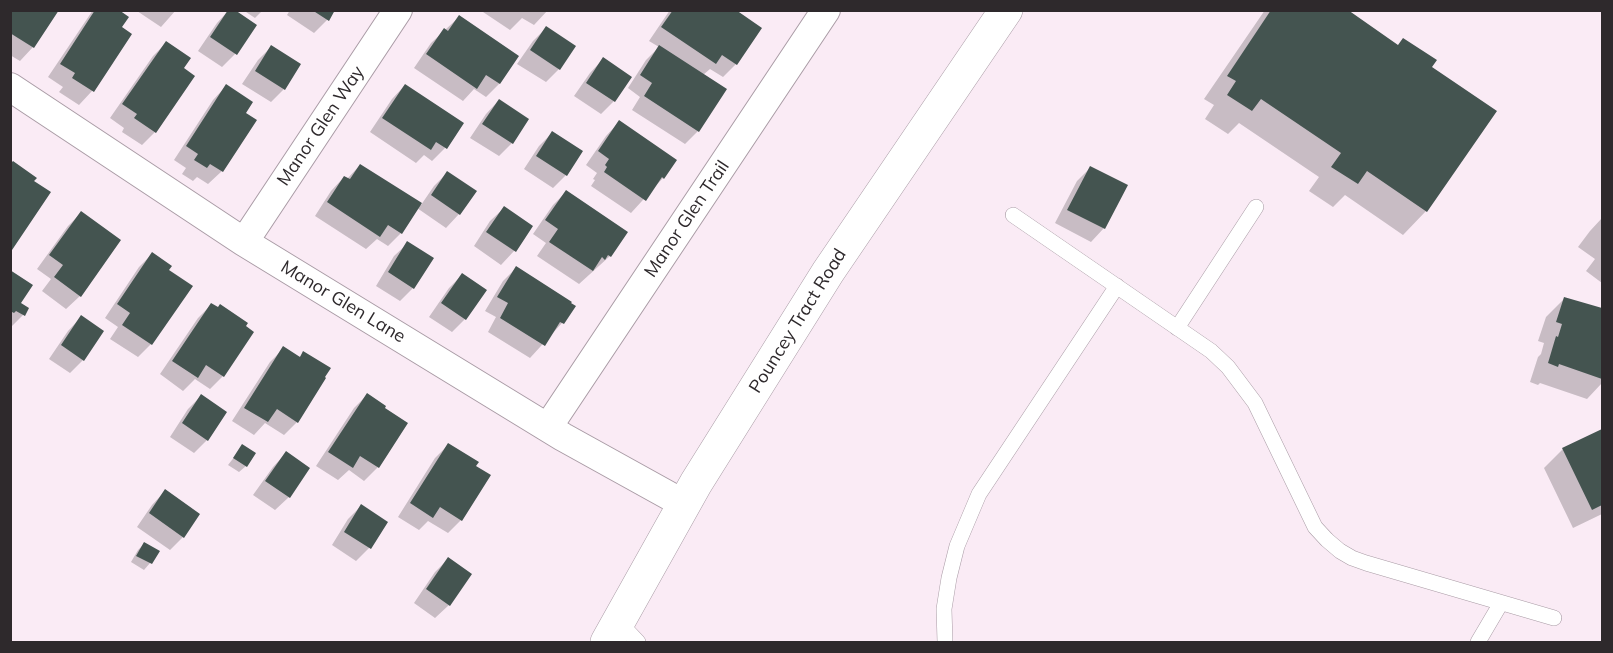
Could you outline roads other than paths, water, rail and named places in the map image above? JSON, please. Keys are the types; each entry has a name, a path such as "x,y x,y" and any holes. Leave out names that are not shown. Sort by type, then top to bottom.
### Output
{"main road":[{"name":"Pouncey Tract Road","path":"621,635 684,504 828,272 1006,10"}],"street":[{"name":"Manor Glen Way","path":"244,242 398,10"},
{"name":"Manor Glen Trail","path":"548,427 826,10"},
{"name":"Manor Glen Lane","path":"10,87 244,242 548,427 684,504"}],"lane":[{"path":"1177,328 1256,207"},
{"path":"1014,215 1211,351 1228,367 1243,384 1255,403 1315,527 1327,540 1346,554 1366,563 1554,618"},
{"path":"945,642 944,609 949,578 957,546 979,494 1117,286"},
{"path":"1479,642 1501,603"}]}
